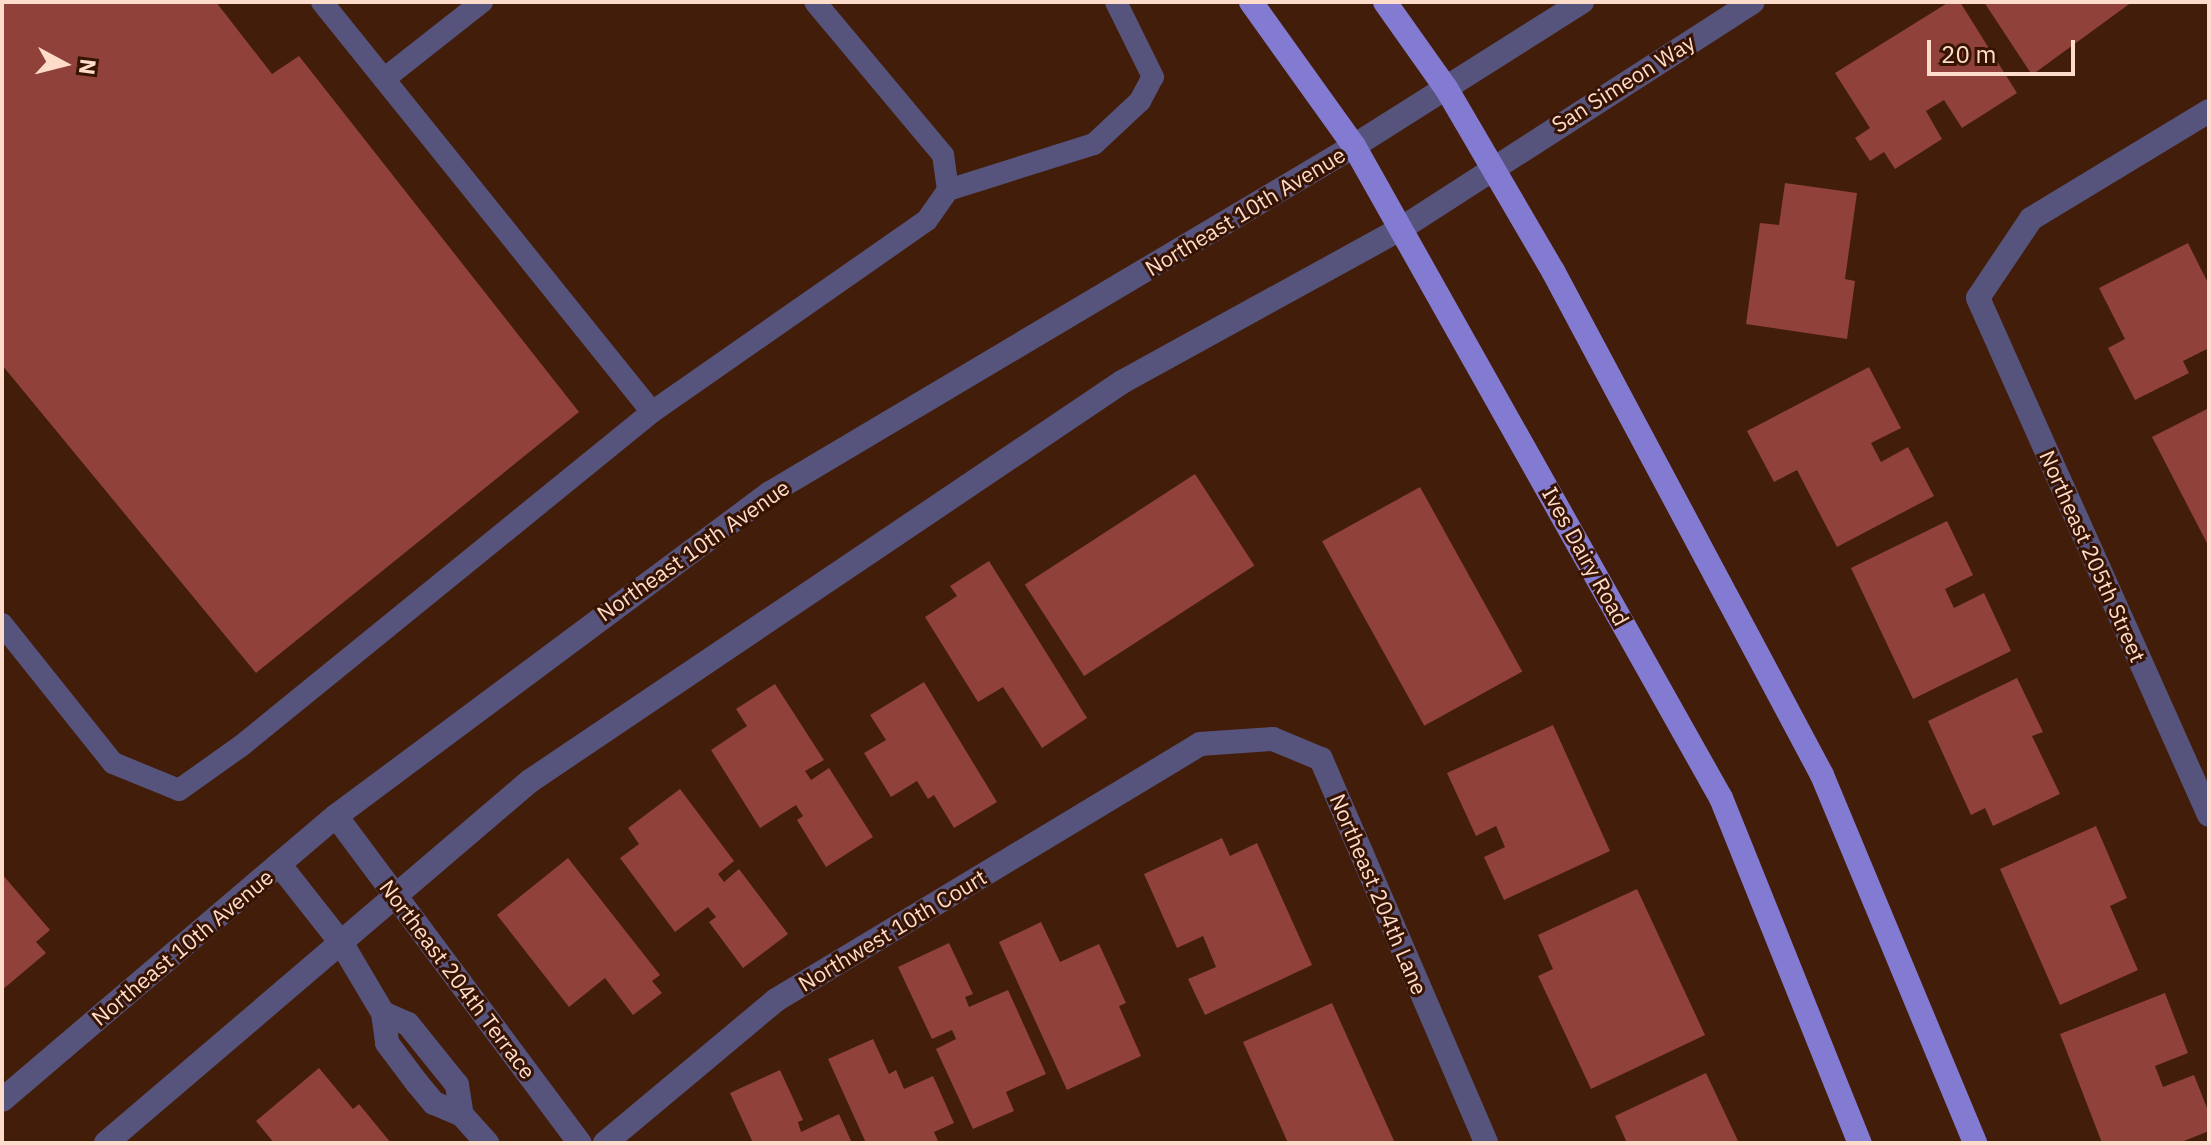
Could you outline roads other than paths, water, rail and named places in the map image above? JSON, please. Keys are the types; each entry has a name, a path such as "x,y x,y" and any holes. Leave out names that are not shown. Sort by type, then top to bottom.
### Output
{"main road":[{"name":"Ives Dairy Road","path":"1251,2 1354,146 1721,798 1860,1143"},
{"path":"1385,2 1446,88 1493,165 1822,775 1975,1143"}],"street":[{"path":"1446,88 1582,2"},
{"name":"San Simeon Way","path":"1493,165 1753,2"},
{"name":"Northeast 10th Avenue","path":"2,1100 336,816 770,493 1354,146 1446,88"},
{"name":"Northeast 205th Street","path":"2209,111 2031,219 1978,298 2209,815"},
{"path":"106,1143 530,781 857,557 1122,382 1402,228 1493,165"},
{"name":"Northeast 204th Lane","path":"1200,744 1273,739 1321,759 1486,1143"},
{"name":"Northwest 10th Court","path":"605,1143 776,1000 1200,744"},
{"name":"Northeast 204th Terrace","path":"336,816 580,1143"},
{"path":"279,864 342,944 383,1013 408,1024 457,1085 462,1115 487,1143"}],"lane":[{"path":"322,2 652,412"},
{"path":"384,79 482,2"},
{"path":"815,2 943,155 948,190"},
{"path":"2,624 113,763 179,790 434,592 652,412 927,220 948,190 1094,144 1140,101 1153,77 1116,2"}]}
